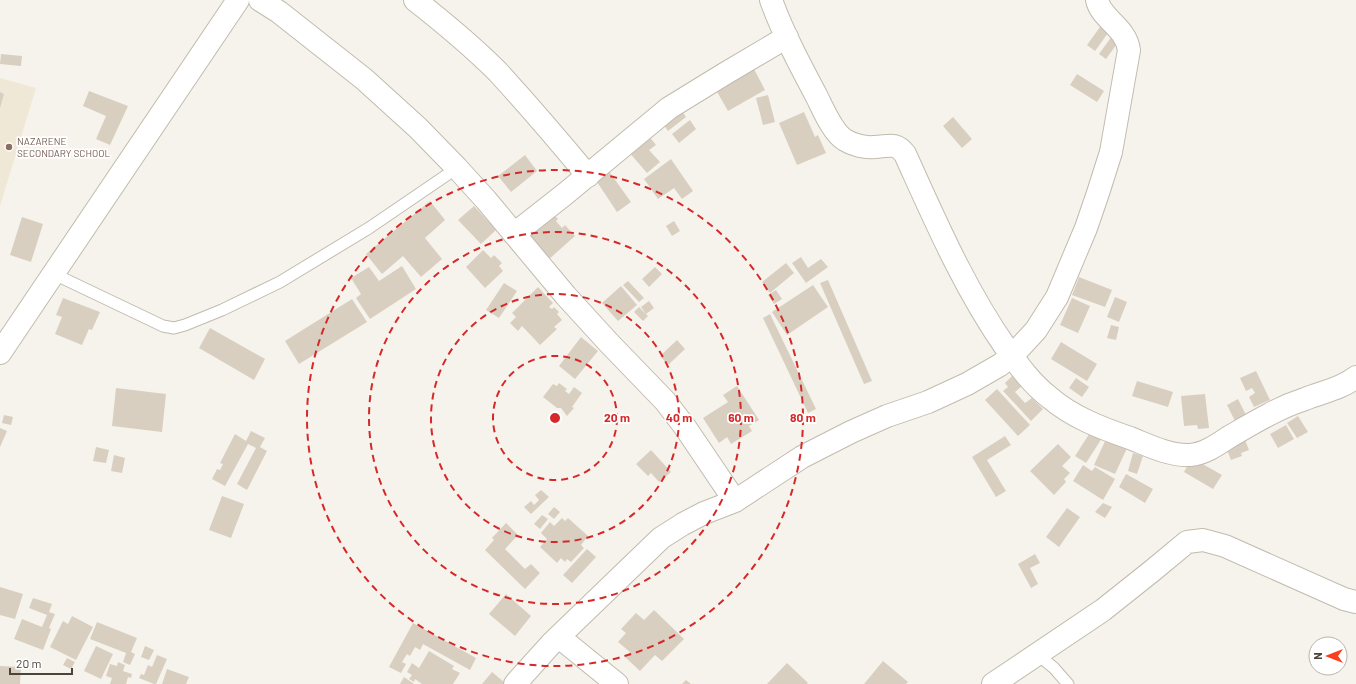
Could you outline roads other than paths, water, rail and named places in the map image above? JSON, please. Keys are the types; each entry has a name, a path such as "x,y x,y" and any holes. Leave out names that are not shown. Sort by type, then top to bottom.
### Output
{"street":[{"path":"0,354 238,0"},
{"path":"260,0 279,12 364,79 418,128 457,168 604,337 665,401 685,427 735,501"},
{"path":"415,0 457,35 496,71 539,118 588,176"},
{"path":"771,0 787,37 829,121 844,140 860,146 896,146 905,154 952,256 986,318 1031,382 1065,409 1089,422 1175,454 1190,455 1202,452 1216,445 1271,414 1304,399 1349,383 1356,377"},
{"path":"515,684 559,636 661,538 683,524 735,501 802,457 851,432 887,416 928,402 967,384 1012,356 1036,330 1057,297 1086,228 1111,152 1129,50 1126,39 1102,10 1098,4 1098,0"},
{"path":"514,234 588,176 669,108 787,37"},
{"path":"992,684 1103,610 1187,542 1203,540 1225,546 1344,599 1356,602"},
{"path":"559,636 617,684"}],"lane":[{"path":"54,274 163,326 174,328 222,310 280,282 369,228 457,168"},
{"path":"1038,654 1054,668 1068,684"}],"place":[{"name":"NAZARENE SECONDARY SCHOOL","path":"9,147"}]}
